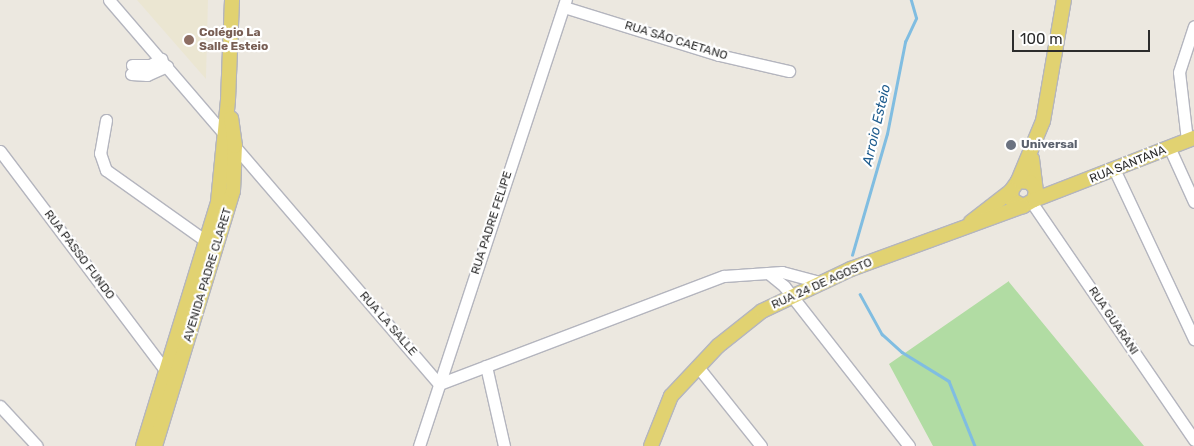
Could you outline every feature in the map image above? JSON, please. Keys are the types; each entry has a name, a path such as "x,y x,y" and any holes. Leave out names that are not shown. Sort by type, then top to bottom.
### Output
{"main road":[{"name":"AVENIDA PADRE CLARET","path":"155,446 170,369 221,183 228,100 232,0"},
{"name":"RUA 24 DE AGOSTO","path":"966,226 1014,186 1032,156 1043,122 1064,0"},
{"name":"AVENIDA PADRE CLARET","path":"170,369 233,191 235,146 228,100"},
{"name":"RUA SANTANA","path":"1032,197 1062,192 1191,139"},
{"name":"RUA 24 DE AGOSTO","path":"651,446 672,396 698,367 741,326 789,296 820,282 966,226 1002,217 1032,197 1032,156"},
{"path":"1026,180 1032,197 1012,200 1014,186 1026,180"},
{"name":"AVENIDA PADRE CLARET","path":"143,446 163,403"}],"street":[{"name":"RUA LA SALLE","path":"109,0 439,384"},
{"name":"RUA SÃO CAETANO","path":"565,4 719,55 789,71"},
{"name":"RUA PADRE FELIPE","path":"419,446 565,4"},
{"path":"1191,139 1179,72 1194,26"},
{"path":"131,70 148,75 164,62"},
{"path":"106,120 100,153 106,170 206,242"},
{"path":"1170,148 1194,202"},
{"name":"RUA PASSO FUNDO","path":"0,151 170,369"},
{"path":"1116,171 1194,339"},
{"name":"RUA GUARANI","path":"1032,197 1194,440"},
{"path":"439,384 724,276 768,273 820,282"},
{"path":"768,273 789,296 875,406 909,446"},
{"path":"486,366 504,446"},
{"path":"698,367 761,446"},
{"path":"0,406 36,446"},
{"path":"875,406 876,417 899,446"}],"shaded area":[{"name":"Colégio La Salle Esteio","path":"137,0 208,0 206,79"}],"green space":[{"path":"1009,281 1144,446 933,446 889,364"}],"waterway":[{"name":"Arroio Esteio","path":"852,255 887,134 905,42 916,18 911,0"},
{"name":"Arroio Esteio","path":"860,294 882,334 902,352 949,381 975,446"}],"place":[{"name":"Colégio La Salle Esteio","path":"189,40"},
{"name":"Universal","path":"1011,145"}]}
